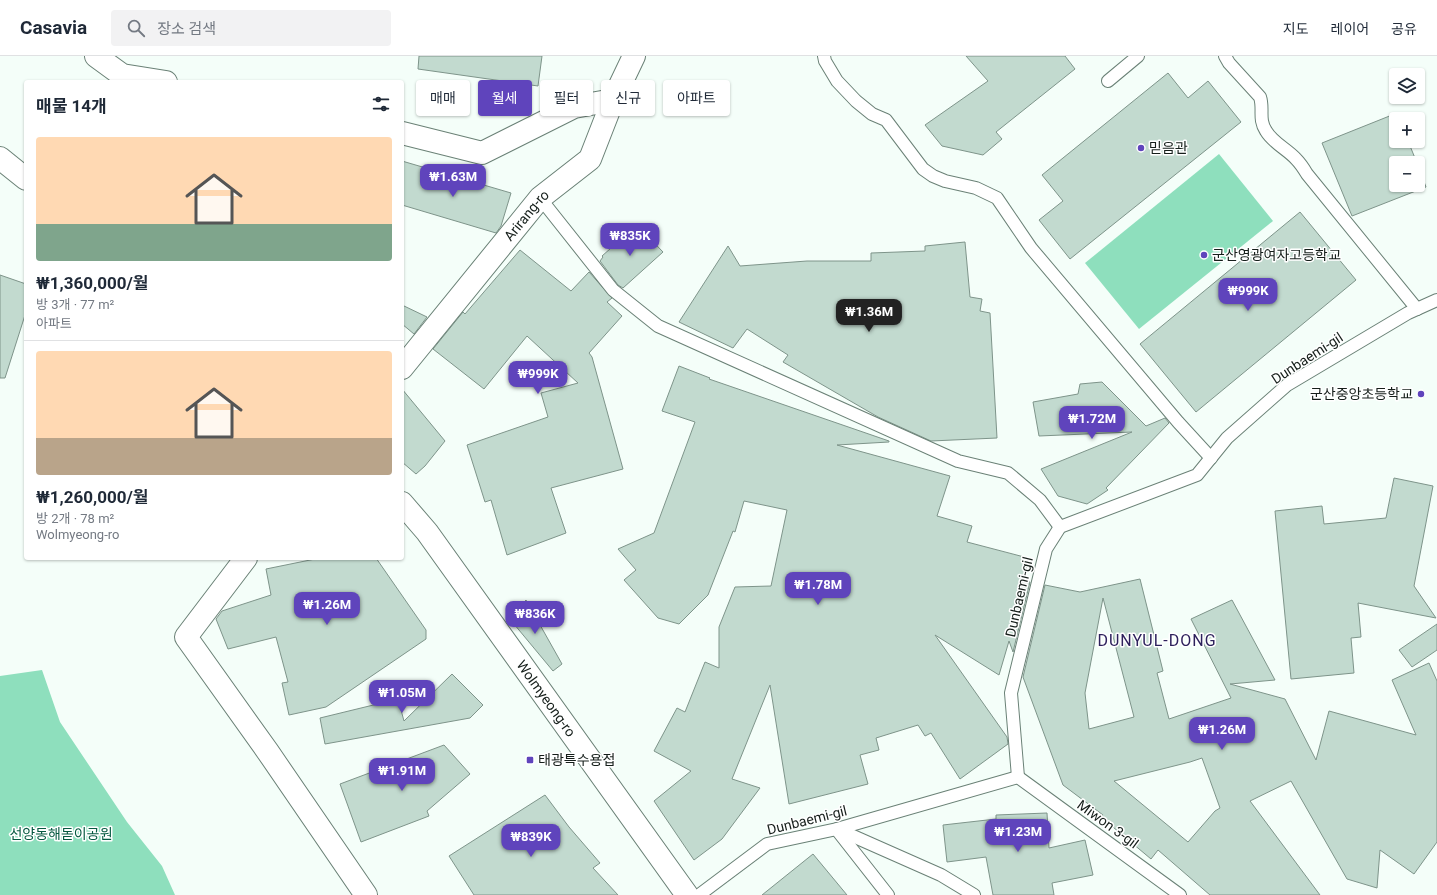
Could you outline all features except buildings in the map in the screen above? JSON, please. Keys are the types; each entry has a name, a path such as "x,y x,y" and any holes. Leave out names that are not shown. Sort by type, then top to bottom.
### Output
{"street":[{"path":"96,56 122,75 153,80"},
{"name":"Arirang-ro","path":"623,80 634,56"},
{"path":"404,134 482,153 574,107 601,102"},
{"name":"Arirang-ro","path":"404,366 540,198 590,159 607,116"},
{"path":"0,158 24,178"},
{"name":"Wolmyeong-ro","path":"404,505 427,532 687,895"},
{"path":"244,560 186,637 268,752 366,895"}],"lane":[{"path":"824,56 837,81 856,101 872,114 886,120 923,169 944,181 976,188 997,198 1031,248 1178,422 1211,458"},
{"path":"1108,82 1138,56"},
{"path":"1225,56 1229,63 1260,97 1262,103 1262,121 1266,132 1278,144 1296,158 1307,174 1417,309"},
{"path":"540,198 613,290 658,326 958,461 1008,473 1040,500 1060,527"},
{"name":"Dunbaemi-gil","path":"699,895 767,844 836,829 1018,778 1011,693 1046,549 1060,527 1197,475 1227,438 1287,385 1408,313 1437,300"},
{"name":"Miwon 3-gil","path":"1018,778 1180,895"},
{"path":"836,829 888,895"},
{"path":"836,829 941,875 974,895"}],"green space":[{"path":"1219,154 1273,221 1139,329 1085,263"},
{"name":"선양동해돋이공원","path":"42,670 60,722 127,822 162,866 175,895 0,895 0,676"}],"place":[{"name":"믿음관","path":"1141,148"},
{"name":"군산영광여자고등학교","path":"1204,255"},
{"name":"군산중앙초등학교","path":"1421,394"},
{"name":"태광특수용접","path":"530,760"}],"district":[{"name":"DUNYUL-DONG","path":"1157,640"}]}
